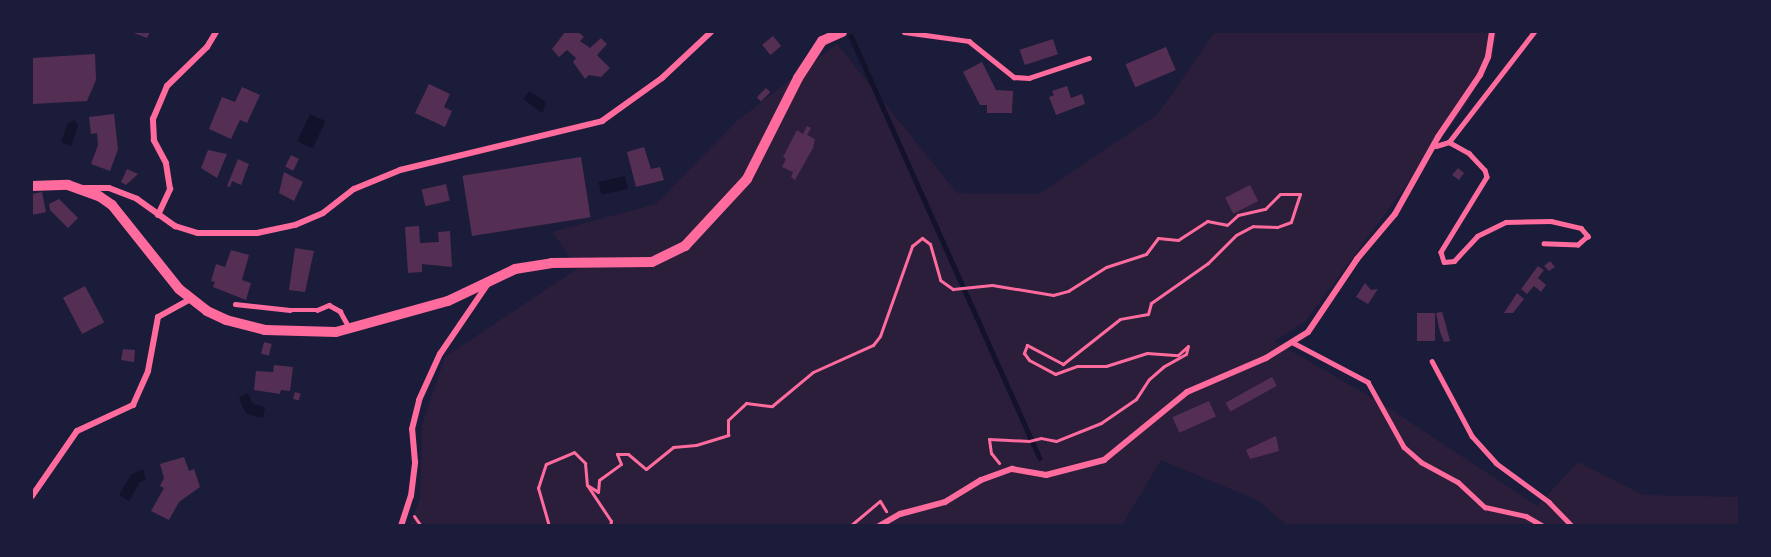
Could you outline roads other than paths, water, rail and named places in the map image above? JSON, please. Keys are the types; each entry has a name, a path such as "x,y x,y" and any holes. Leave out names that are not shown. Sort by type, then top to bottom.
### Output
{"street":[{"path":"158,215 170,189 166,163 152,129 158,103 180,69 207,47 216,32"},
{"path":"32,186 51,183 83,188 109,188 137,199 158,215 186,229 224,235 295,225 323,213 354,189 400,170 602,121 662,78 711,32"},
{"path":"83,188 112,205 190,299 226,320 265,330 312,333 350,329 448,301 515,269 550,263 652,262 685,246 747,179 798,78 822,41 842,32"},
{"path":"879,525 945,502 1012,469 1046,475 1104,460 1186,392 1266,358 1308,332 1357,259 1395,214 1436,146 1438,136 1480,75 1488,57 1492,32"},
{"path":"401,525 411,496 415,462 412,429 419,400 440,354 489,282"},
{"path":"32,496 77,432 133,405 148,370 158,317 190,299"}],"lane":[{"path":"904,32 969,41 1014,77 1029,78 1089,58"},
{"path":"1436,146 1449,142 1534,32"},
{"path":"1449,142 1469,153 1485,170 1486,177 1484,187 1441,252 1444,262 1454,261 1477,236 1506,222 1551,221 1581,228 1588,236 1578,245 1544,244"},
{"path":"235,304 290,310 317,310 329,305 340,311 350,329"},
{"path":"1292,342 1368,382 1404,447 1421,462 1458,482 1485,507 1526,516 1543,525"},
{"path":"1431,361 1472,436 1496,463 1549,502 1572,525"}],"waterway":[{"path":"851,36 1040,458"}]}
